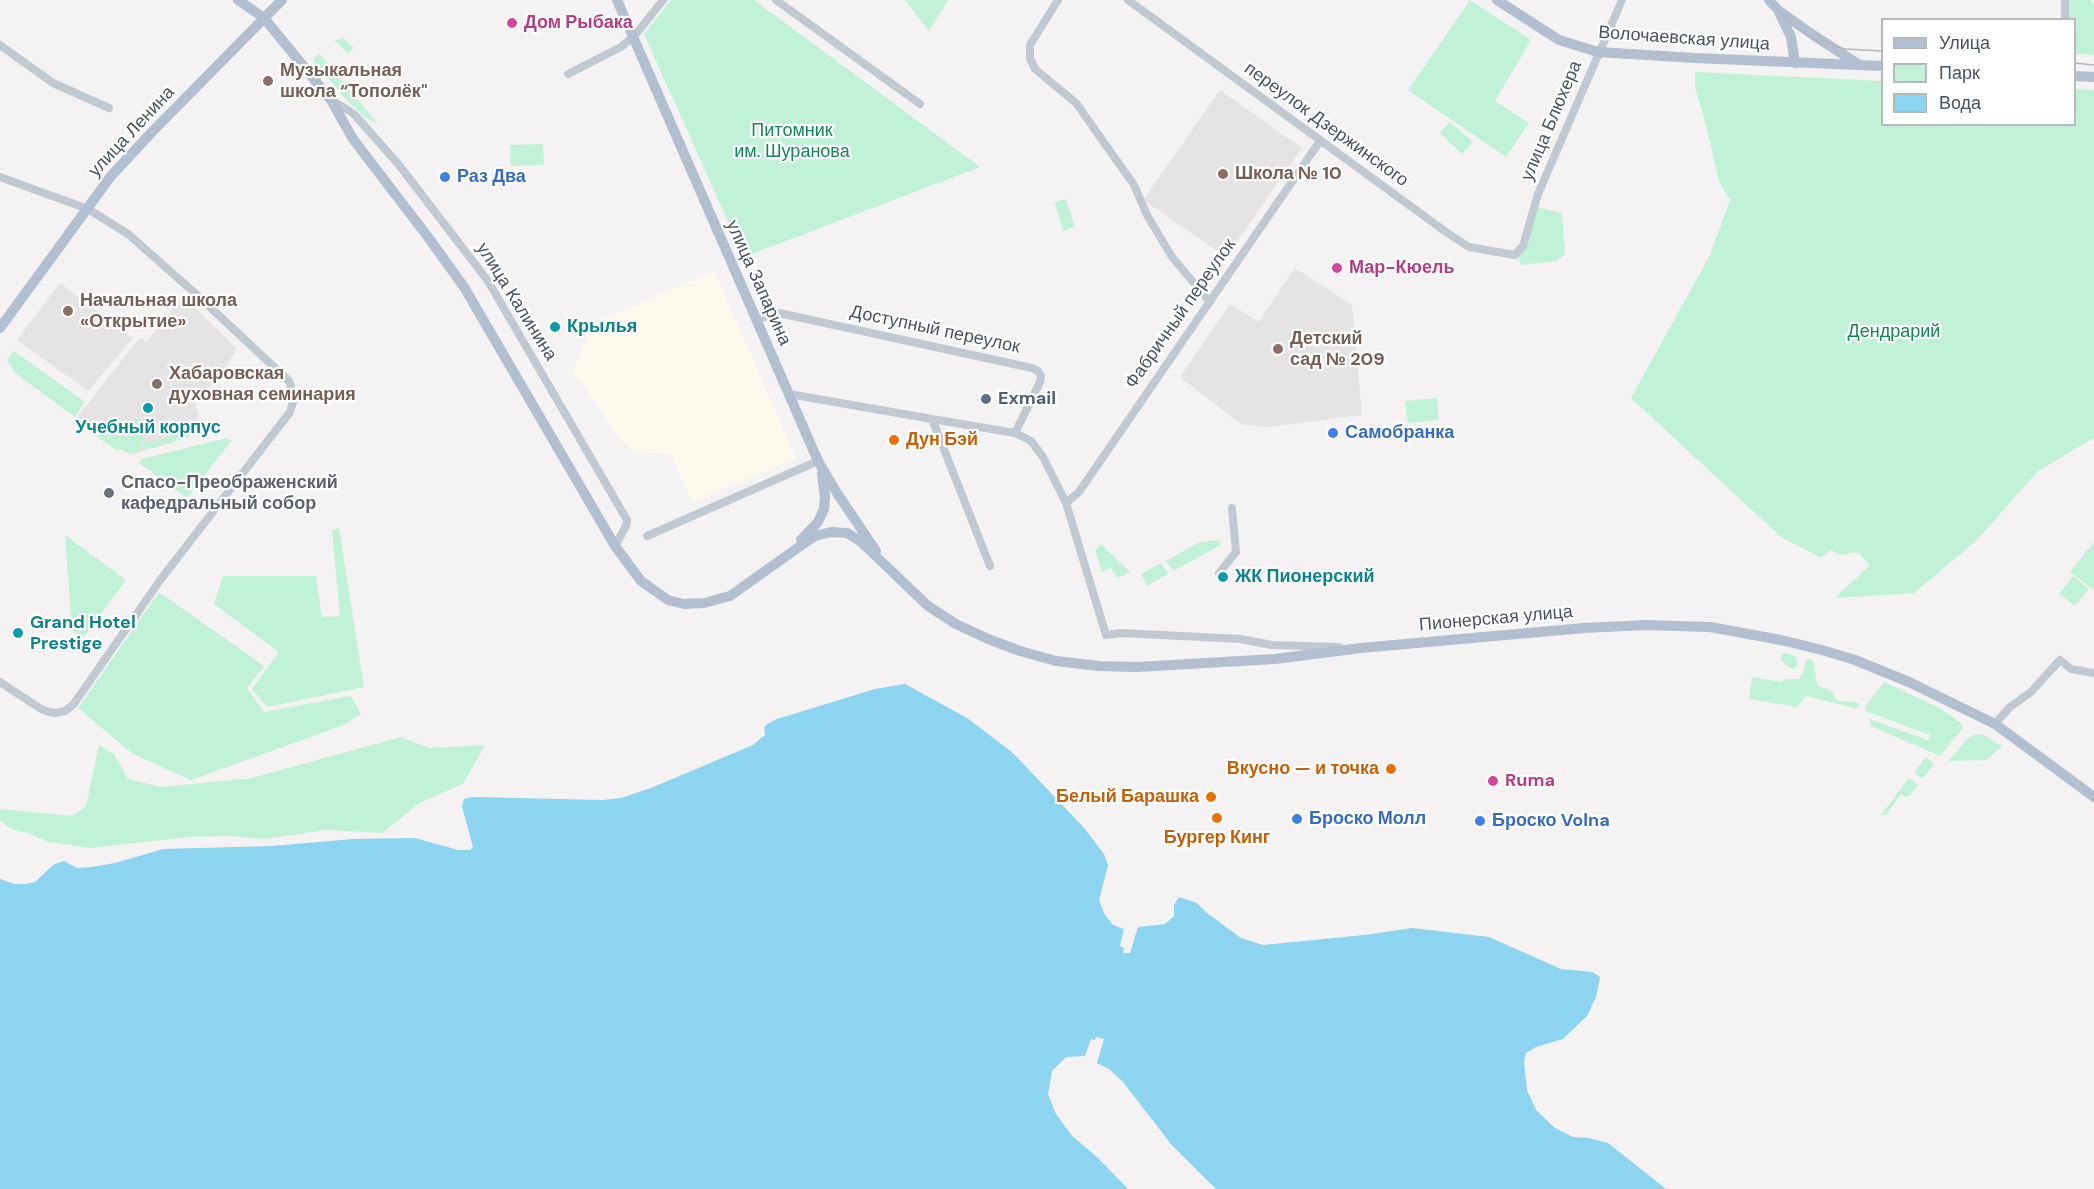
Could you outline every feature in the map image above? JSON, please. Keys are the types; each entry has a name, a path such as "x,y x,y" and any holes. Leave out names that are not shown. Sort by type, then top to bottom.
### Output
{"main road":[{"name":"улица Калинина","path":"238,0 264,18 331,100 353,139 464,287 615,546 642,581 668,600 684,604 704,603 730,596 777,563"},
{"name":"улица Ленина","path":"0,328 111,176 282,0"},
{"name":"улица Запарина","path":"617,0 818,461 888,568"},
{"name":"Волочаевская улица","path":"1497,0 1559,40 1598,52 1881,66"},
{"path":"1769,0 1778,10 1858,64"},
{"path":"1778,10 1791,37 1795,63"},
{"path":"2076,76 2094,77"},
{"path":"777,563 818,522 824,509 825,496 818,461"},
{"path":"777,563 815,536 831,532 847,532 860,541 888,568"},
{"name":"Пионерская улица","path":"888,568 928,606 956,624 988,639 1056,661 1099,666 1137,667 1275,659 1361,648 1607,626 1710,627 1781,640 1855,660 1941,696 1995,724 2094,797"}],"street":[{"path":"568,74 621,47 633,34 636,34 663,0"},
{"path":"776,0 920,104"},
{"path":"1058,0 1030,45 1030,58 1035,69 1076,103 1134,184 1147,215 1166,248 1210,302"},
{"name":"переулок Дзержинского","path":"1128,0 1446,232 1469,247 1515,255"},
{"name":"улица Блюхера","path":"1515,255 1523,246 1538,194 1622,0"},
{"path":"2065,0 2065,18"},
{"path":"0,45 53,83 110,108"},
{"name":"улица Калинина","path":"331,100 354,114 399,165 488,281 627,520 615,546"},
{"name":"Фабричный переулок","path":"1066,503 1079,492 1320,141"},
{"path":"0,177 88,209 128,234 289,381 294,398 290,412 160,579 73,705 65,711 55,713 41,709 0,682"},
{"name":"Доступный переулок","path":"757,319 779,313 1032,368 1041,376 1040,382 1015,433"},
{"path":"789,394 1015,433 1031,441 1043,457 1066,503 1106,635 1122,633 1240,639 1272,645 1361,648"},
{"path":"932,419 990,566"},
{"path":"647,536 818,461"},
{"path":"1219,573 1236,552 1232,508"},
{"path":"1995,724 2010,706 2031,692 2060,660 2071,669 2094,673"}],"shaded area":[{"name":"Школа № 10","path":"1220,90 1302,148 1226,257 1143,200"},
{"name":"Детский сад № 209","path":"1295,268 1352,305 1362,415 1268,427 1242,425 1180,377 1230,304 1259,322"},
{"path":"714,271 796,458 692,501 671,454 635,452 618,437 572,371 594,324"},
{"name":"Начальная школа «Открытие»","path":"60,283 133,338 88,391 17,340"},
{"name":"Хабаровская духовная семинария","path":"183,296 237,349 221,374 195,402 201,428 174,442 130,455 120,449 117,451 75,420 140,337 146,342"}],"green space":[{"name":"Питомник им. Шуранова","path":"671,0 754,0 980,167 744,257 644,34"},
{"path":"905,0 948,0 929,31"},
{"path":"1470,0 1531,40 1495,101 1529,123 1506,157 1408,90"},
{"path":"2069,0 2091,0 2094,5 2094,55 2076,54 2076,18 2069,18"},
{"path":"343,38 354,48 348,53 334,40"},
{"path":"319,53 378,124 366,118 344,97 314,62 314,58"},
{"name":"Дендрарий","path":"1695,72 1881,81 1881,126 2076,126 2076,89 2094,90 2094,438 2038,471 1977,540 1914,593 1835,598 1870,565 1858,552 1840,555 1831,550 1821,558 1781,537 1631,398 1710,255 1730,200 1719,181 1695,87"},
{"path":"1450,122 1473,142 1462,154 1440,133"},
{"path":"543,144 544,165 511,166 510,145"},
{"path":"1066,199 1075,227 1063,231 1055,204"},
{"path":"1537,207 1562,213 1565,254 1557,261 1520,265 1518,251"},
{"path":"14,351 85,402 75,417 15,373 7,360"},
{"path":"1437,398 1439,420 1408,423 1405,401"},
{"path":"139,419 149,427 142,436 145,438 139,451 129,453 120,448 116,450 95,435 99,429"},
{"path":"190,425 192,434 189,437 144,450 144,444 148,440 151,442 179,434"},
{"path":"227,438 232,440 187,498 139,463 142,459"},
{"path":"339,528 364,687 267,707 252,689 279,652 214,604 223,576 316,576 322,617 340,616 332,530"},
{"path":"65,535 126,580 83,638 65,625 71,616"},
{"path":"1219,540 1221,545 1173,571 1166,561 1198,543"},
{"path":"2094,542 2094,586 2092,589 2070,572"},
{"path":"1101,544 1130,572 1117,578 1111,568 1102,572 1095,550"},
{"path":"1161,563 1168,574 1147,586 1141,574"},
{"path":"2073,576 2089,589 2075,606 2059,594"},
{"path":"159,592 264,666 247,688 264,712 351,696 361,714 341,726 191,780 133,754 78,708"},
{"path":"1784,653 1794,655 1797,660 1798,664 1793,669 1781,660"},
{"path":"1806,659 1812,660 1814,664 1817,685 1833,692 1839,701 1855,702 1859,704 1859,707 1854,708 1806,696 1797,707 1749,699 1752,677 1781,682 1786,679 1799,679"},
{"path":"1884,682 1941,709 1960,722 1963,727 1940,756 1871,726 1869,719 1928,740 1930,735 1866,711 1865,707"},
{"path":"1982,734 2002,746 1986,760 1949,761 1965,741 1974,735"},
{"path":"401,737 429,748 485,745 463,784 421,802 382,833 326,830 265,839 226,836 189,837 90,848 49,842 11,829 0,820 0,809 73,816 86,806 99,745 114,754 128,779 161,787 252,778"},
{"path":"1926,757 1934,764 1923,778 1914,773"},
{"path":"1909,778 1918,785 1910,795 1905,797 1901,794 1886,815 1881,815"}],"water":[{"path":"905,684 967,718 1013,753 1085,829 1104,854 1108,865 1099,900 1105,915 1113,925 1124,929 1120,946 1124,948 1123,953 1130,953 1138,927 1165,924 1174,916 1174,905 1179,897 1197,903 1241,938 1263,945 1412,928 1489,937 1561,969 1592,972 1600,977 1596,997 1587,1016 1563,1039 1536,1047 1526,1053 1524,1062 1527,1090 1536,1110 1555,1128 1573,1137 1608,1143 1666,1189 1216,1189 1171,1144 1123,1082 1109,1069 1097,1063 1104,1039 1096,1037 1095,1040 1091,1039 1085,1056 1066,1057 1052,1071 1048,1094 1056,1114 1072,1136 1097,1157 1128,1189 0,1189 0,879 14,884 26,884 35,882 53,865 64,861 77,868 92,867 163,849 415,838 458,850 470,850 473,847 462,807 464,799 472,797 603,800 621,798 651,788 753,745 765,735 764,728 767,724 777,719 875,689"}],"tram line":[{"path":"1769,0 1791,24 1812,38 1845,49 1881,51"},
{"path":"2076,63 2094,65"}],"place":[{"name":"Дом Рыбака","path":"512,23"},
{"name":"Музыкальная школа “Тополёк\"","path":"268,81"},
{"name":"Школа № 10","path":"1223,174"},
{"name":"Раз Два","path":"445,177"},
{"name":"Мар-Кюель","path":"1337,268"},
{"name":"Начальная школа «Открытие»","path":"68,311"},
{"name":"Крылья","path":"555,327"},
{"name":"Детский сад № 209","path":"1278,349"},
{"name":"Хабаровская духовная семинария","path":"157,384"},
{"name":"Exmail","path":"986,399"},
{"name":"Учебный корпус","path":"148,408"},
{"name":"Самобранка","path":"1333,433"},
{"name":"Дун Бэй","path":"894,440"},
{"name":"Спасо-Преображенский кафедральный собор","path":"109,493"},
{"name":"ЖК Пионерский","path":"1223,577"},
{"name":"Grand Hotel Prestige","path":"18,633"},
{"name":"Вкусно — и точка","path":"1391,769"},
{"name":"Ruma","path":"1493,781"},
{"name":"Белый Барашка","path":"1211,797"},
{"name":"Бургер Кинг","path":"1217,818"},
{"name":"Броско Молл","path":"1297,819"},
{"name":"Броско Volna","path":"1480,821"}]}
